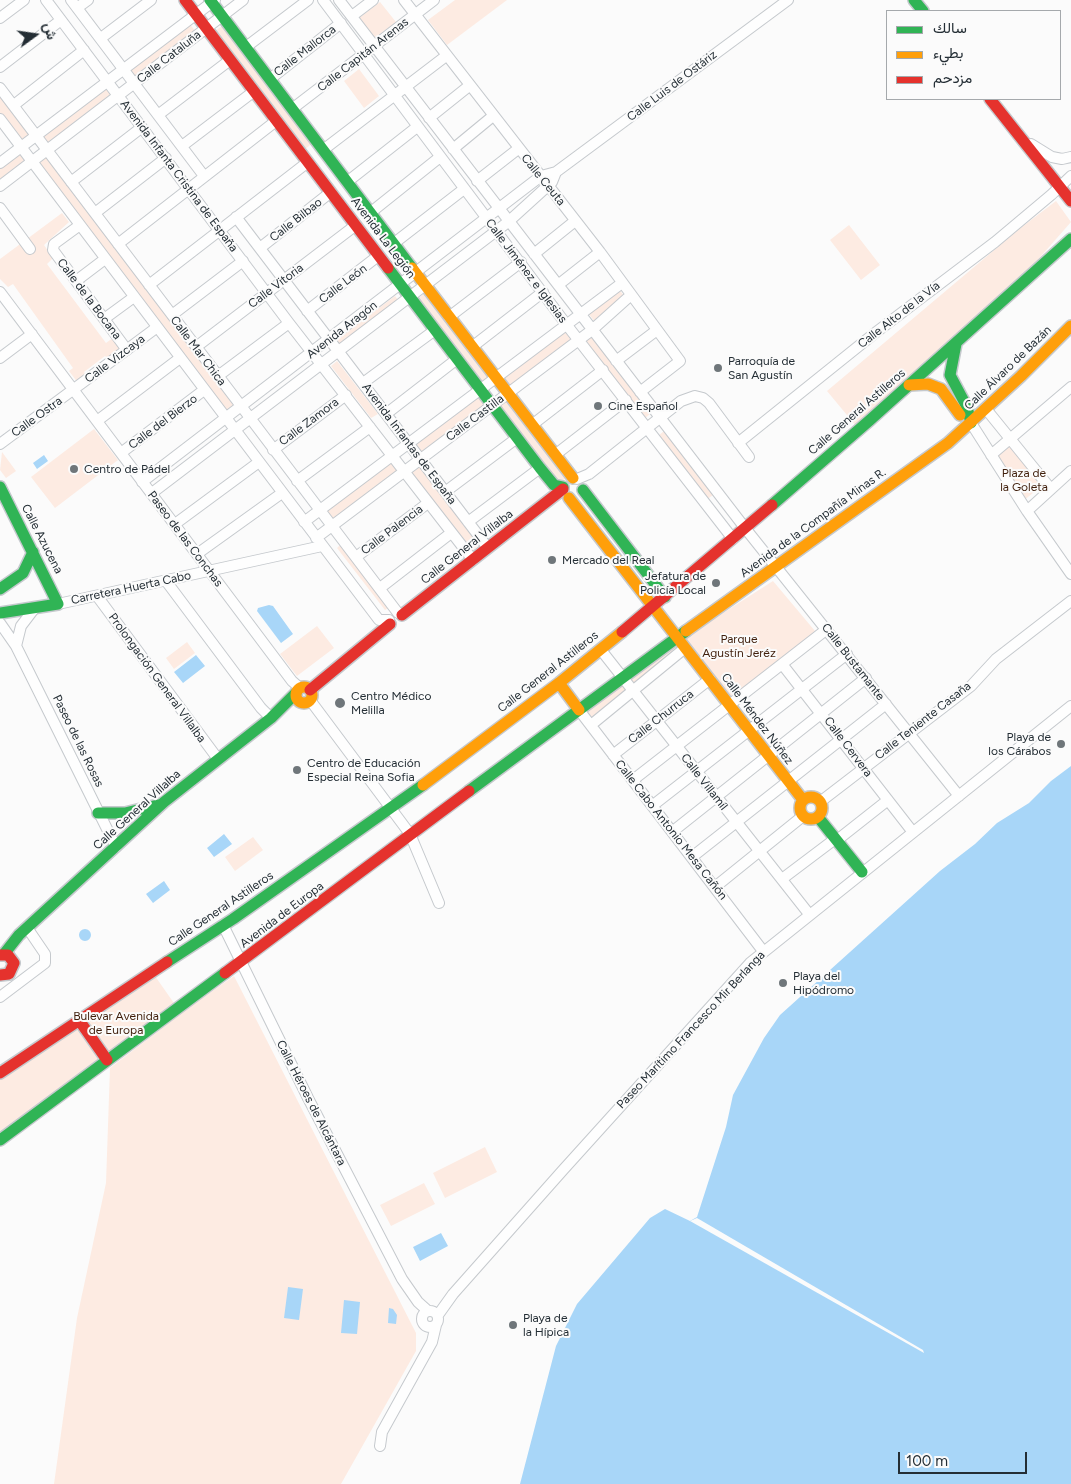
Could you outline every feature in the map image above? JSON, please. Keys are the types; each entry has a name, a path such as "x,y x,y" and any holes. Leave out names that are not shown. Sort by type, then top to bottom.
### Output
{"street":[{"path":"0,18 24,0"},
{"name":"Avenida Infanta Cristina de España","path":"46,0 313,353"},
{"path":"88,0 74,4 204,176"},
{"path":"101,38 151,0"},
{"name":"Avenida La Legión","path":"185,0 480,390 554,485 565,492 652,608"},
{"name":"Calle Cataluña","path":"0,186 48,152 243,0"},
{"path":"246,47 308,0"},
{"name":"Calle Jiménez e Iglesias","path":"323,0 395,95 417,128 566,324 648,427 733,539"},
{"name":"Calle Jiménez e Iglesias","path":"339,0 745,528"},
{"path":"352,16 373,0"},
{"name":"Calle Ceuta","path":"404,0 600,252 680,361 640,392"},
{"name":"Calle Capitán Arenas","path":"292,109 434,0"},
{"name":"Calle Luis de Ostáriz","path":"541,176 556,172 788,0"},
{"path":"914,0 922,10"},
{"name":"Avenida La Legión","path":"213,1 222,16 393,244 665,597"},
{"name":"Calle Cataluña","path":"0,163 213,1"},
{"path":"0,67 61,20"},
{"name":"Calle Mallorca","path":"270,79 341,23"},
{"path":"14,105 84,50"},
{"path":"323,150 446,56"},
{"path":"158,115 230,60"},
{"path":"429,118 469,86"},
{"name":"Calle Mar Chica","path":"0,88 249,419 380,588 395,618 379,620 156,328 0,119"},
{"path":"182,146 253,92"},
{"path":"991,100 1019,137 1066,181 1071,201"},
{"path":"453,149 493,116"},
{"path":"118,244 276,122"},
{"path":"71,182 141,128"},
{"path":"347,182 417,128"},
{"path":"1019,137 1052,157 1071,157"},
{"path":"477,181 518,149"},
{"path":"370,213 440,157"},
{"path":"95,213 166,158"},
{"path":"150,285 308,162"},
{"name":"Calle Luis de Ostáriz","path":"508,222 548,186 556,172"},
{"name":"Avenida Aragón","path":"142,482 225,417 330,340 541,176"},
{"name":"Calle Alto de la Vía","path":"738,443 875,333 994,242 1066,181"},
{"path":"393,244 464,189"},
{"name":"Calle Bilbao","path":"260,248 332,192"},
{"path":"0,208 30,248"},
{"name":"Avenida Infantas de España","path":"236,217 488,548"},
{"path":"534,254 575,221"},
{"name":"Avenida Aragón","path":"152,494 508,222"},
{"name":"Calle de la Bocana","path":"80,225 53,247 54,252 127,350"},
{"name":"Calle Vitoria","path":"196,347 356,225"},
{"name":"Calle General Astilleros","path":"0,1073 223,925 392,808 559,683 652,608 733,539 956,344 1071,239"},
{"path":"558,285 600,252"},
{"name":"Calle León","path":"307,311 378,256"},
{"path":"76,281 105,259"},
{"path":"172,315 243,261"},
{"path":"449,317 520,262"},
{"name":"Calle Castilla","path":"304,522 622,283"},
{"name":"Paseo de las Conchas","path":"0,292 292,681 392,808 399,822 410,834 439,903"},
{"path":"472,347 543,292"},
{"name":"Calle Castilla","path":"319,542 332,527 592,330 631,294"},
{"path":"104,320 134,297"},
{"path":"218,376 290,322"},
{"name":"Calle Álvaro de Bazán","path":"968,426 1071,326"},
{"name":"Calle Vizcaya","path":"74,390 156,328"},
{"path":"363,383 435,330"},
{"path":"616,362 657,330"},
{"path":"0,358 32,334"},
{"path":"956,344 950,375 966,406 968,426"},
{"name":"Avenida Infantas de España","path":"313,353 473,560"},
{"path":"97,422 180,358"},
{"path":"386,414 457,359"},
{"path":"532,425 603,370"},
{"path":"909,385 928,384 941,389 991,455 1071,574"},
{"path":"991,455 1071,387"},
{"name":"Calle Ostra","path":"0,444 74,390"},
{"name":"Calle del Bierzo","path":"121,453 204,390"},
{"name":"Calle Zamora","path":"273,450 346,395"},
{"path":"579,483 566,480 565,492 576,498 579,483 589,474 659,417 688,398 702,398 749,457"},
{"path":"555,455 626,400"},
{"path":"986,409 1048,486"},
{"name":"Avenida de la Compañía Minas R.","path":"622,677 948,443 968,426"},
{"path":"297,481 370,427"},
{"path":"445,492 517,438"},
{"path":"175,524 259,462"},
{"path":"468,522 540,468"},
{"path":"1025,507 1048,486 1071,471"},
{"name":"Calle Azucena","path":"0,487 58,604"},
{"name":"Calle General Villalba","path":"2,954 11,943 28,930 164,802 304,694 395,618 549,500 565,492"},
{"path":"197,554 282,493"},
{"name":"Calle Palencia","path":"356,557 428,503"},
{"name":"Calle Bustamante","path":"745,528 959,796"},
{"path":"380,588 451,533"},
{"name":"Carretera Huerta Cabo","path":"58,604 210,571 319,542"},
{"path":"0,589 27,568 33,552"},
{"path":"621,567 634,556"},
{"path":"27,568 47,579"},
{"path":"166,581 261,708 271,718"},
{"name":"Prolongación General Villalba","path":"97,596 218,759"},
{"name":"Calle Teniente Casaña","path":"820,802 971,686 996,658 1071,601"},
{"path":"0,614 58,604"},
{"name":"Calle Méndez Núñez","path":"652,608 710,679 787,782 803,800"},
{"path":"16,646 21,626 34,609"},
{"name":"Paseo de las Rosas","path":"0,623 16,646 116,847"},
{"path":"633,780 728,704 827,629"},
{"path":"591,725 685,648"},
{"name":"Calle Villamíl","path":"601,650 809,914"},
{"path":"652,806 847,654"},
{"name":"Calle Cervera","path":"782,664 912,831"},
{"name":"Avenida de Europa","path":"0,1140 241,963 410,834 622,677"},
{"path":"672,832 866,678"},
{"name":"Calle Churruca","path":"613,754 710,679"},
{"path":"559,683 579,710"},
{"path":"692,857 886,704"},
{"name":"Paseo Marítimo Francesco Mir Berlanga","path":"430,1319 562,1170 763,951 1071,706"},
{"name":"Calle Cabo Antonio Mesa Cañón","path":"579,710 763,951"},
{"path":"812,797 820,802 822,812 818,817 809,819 804,816 800,808 803,800 812,797"},
{"path":"782,879 888,800"},
{"path":"98,813 132,812 164,802"},
{"path":"715,887 804,816"},
{"path":"818,817 862,872"},
{"name":"Calle Héroes de Alcántara","path":"223,925 402,1279 430,1319"},
{"path":"0,997 43,966 46,960 46,954 28,930"},
{"name":"Calle General Villalba","path":"14,963 28,930"},
{"path":"0,975 9,974 14,963 10,957 2,954"},
{"path":"79,1020 107,1060"},
{"path":"380,1446 382,1432 426,1350 430,1319"}],"green space":[{"path":"455,0 507,0 447,45 428,20"},
{"path":"380,2 396,22 375,38 359,18"},
{"path":"189,23 196,32 135,78 129,69"},
{"path":"226,23 314,142 304,150 214,32"},
{"path":"359,69 379,96 364,108 344,81"},
{"path":"107,86 114,96 48,145 41,137"},
{"path":"0,95 31,135 22,142 0,113"},
{"path":"19,152 25,160 0,179 0,167"},
{"path":"46,157 234,406 228,413 39,163"},
{"path":"1056,201 1071,222 1028,271 856,426 827,391 1018,230"},
{"path":"62,213 69,222 44,245 53,258 47,264 106,343 114,337 122,348 108,359 105,356 84,372 87,376 78,383 69,371 73,368 13,284 8,287 0,279 0,259"},
{"path":"849,225 880,265 861,280 830,240"},
{"path":"619,289 626,299 595,322 588,313"},
{"path":"425,293 489,378 480,384 416,300"},
{"path":"395,296 399,301 339,347 335,341"},
{"path":"565,330 573,339 508,388 501,379"},
{"path":"591,335 650,414 644,419 584,340"},
{"path":"337,361 378,414 371,418 331,366"},
{"path":"479,396 485,404 421,454 414,445"},
{"path":"506,399 566,478 557,485 497,406"},
{"name":"Centro de Pádel","path":"94,429 118,460 55,508 31,477"},
{"path":"664,431 713,495 706,500 658,436"},
{"name":"Plaza de la Goleta","path":"1010,443 1044,484 1023,501 993,455"},
{"path":"2,452 16,471 6,478 0,470"},
{"path":"392,462 399,471 332,521 325,512"},
{"path":"419,465 480,544 471,552 410,472"},
{"path":"342,543 391,606 385,610 337,548"},
{"name":"Parque Agustín Jeréz","path":"773,581 815,631 732,699 684,638"},
{"path":"317,626 334,648 297,676 280,654"},
{"path":"187,642 195,653 174,669 166,658"},
{"path":"674,645 678,650 633,685 629,679"},
{"path":"622,684 627,690 590,719 585,712"},
{"path":"253,837 263,850 235,871 225,857"},
{"name":"Bulevar Avenida de Europa","path":"155,976 176,1006 107,1053 84,1019"},
{"path":"234,976 416,1333 416,1351 341,1484 54,1484 77,1318 106,1183 110,1068 195,1003"},
{"name":"Bulevar Avenida de Europa","path":"77,1026 99,1060 0,1133 0,1077"},
{"path":"485,1147 497,1172 445,1198 433,1173"},
{"path":"424,1183 435,1204 391,1226 380,1205"}],"water":[{"path":"44,455 48,461 37,469 33,463"},
{"path":"269,605 273,606 293,634 281,643 257,611 258,608"},
{"path":"196,655 205,666 183,683 174,672"},
{"path":"1071,766 1071,1484 520,1484 556,1346 577,1304 650,1218 665,1209 690,1221 697,1217 726,1127 733,1095 764,1038 780,1015 940,871 975,844 997,823 1029,803 1051,781"},
{"path":"224,834 232,844 214,857 207,848"},
{"path":"164,881 170,890 153,903 146,894"},
{"path":"83,929 87,929 91,935 87,941 83,941 79,937 79,933"},
{"path":"441,1233 448,1246 420,1261 413,1247"},
{"path":"288,1287 303,1289 299,1320 284,1318"},
{"path":"344,1300 360,1302 357,1334 341,1333"},
{"path":"389,1308 393,1309 397,1315 396,1324 388,1323"}],"pier":[{"path":"697,1218 923,1350 924,1353 690,1221"}],"traffic: fast":[{"path":"210,0 412,268"},
{"path":"914,0 922,10"},
{"path":"772,505 870,420 1071,239"},
{"path":"388,268 540,468 554,485 563,487"},
{"path":"956,344 950,375 967,407 971,423"},
{"path":"0,487 58,604 0,613"},
{"path":"583,490 665,597"},
{"path":"0,589 23,573 33,552"},
{"path":"469,791 686,631"},
{"path":"4,954 19,935 164,802 271,718 296,693"},
{"path":"167,962 233,919 423,785"},
{"path":"98,813 125,813 158,805"},
{"path":"818,817 862,872"},
{"path":"0,1140 225,973"}],"traffic: slow":[{"path":"412,268 573,478"},
{"path":"686,631 948,443 1021,376 1071,326"},
{"path":"909,385 928,384 941,389 960,415"},
{"path":"569,498 803,800"},
{"path":"423,785 559,683 622,632"},
{"path":"559,683 579,710"},
{"path":"304,687 310,689 312,695 310,701 304,703 298,701 296,695 298,689 304,687"},
{"path":"811,797 819,800 822,808 819,816 811,819 803,816 800,808 803,800 811,797"}],"traffic: jam":[{"path":"185,0 388,268"},
{"path":"991,100 1071,201"},
{"path":"402,615 563,489"},
{"path":"622,632 772,505"},
{"path":"310,690 390,624"},
{"path":"225,973 469,791"},
{"path":"0,955 8,955 14,963 9,974 0,975"},
{"path":"0,1073 167,962"},
{"path":"79,1020 107,1060"}],"place":[{"name":"Parroquía de San Agustín","path":"718,368"},
{"name":"Cine Español","path":"598,406"},
{"name":"Centro de Pádel","path":"74,469"},
{"name":"Mercado del Real","path":"552,560"},
{"name":"Jefatura de Policía Local","path":"716,583"},
{"name":"Centro Médico Melilla","path":"340,703"},
{"name":"Playa de los Cárabos","path":"1061,744"},
{"name":"Centro de Educación Especial Reina Sofia","path":"297,770"},
{"name":"Playa del Hipódromo","path":"783,983"},
{"name":"Playa de la Hípica","path":"513,1325"}]}
